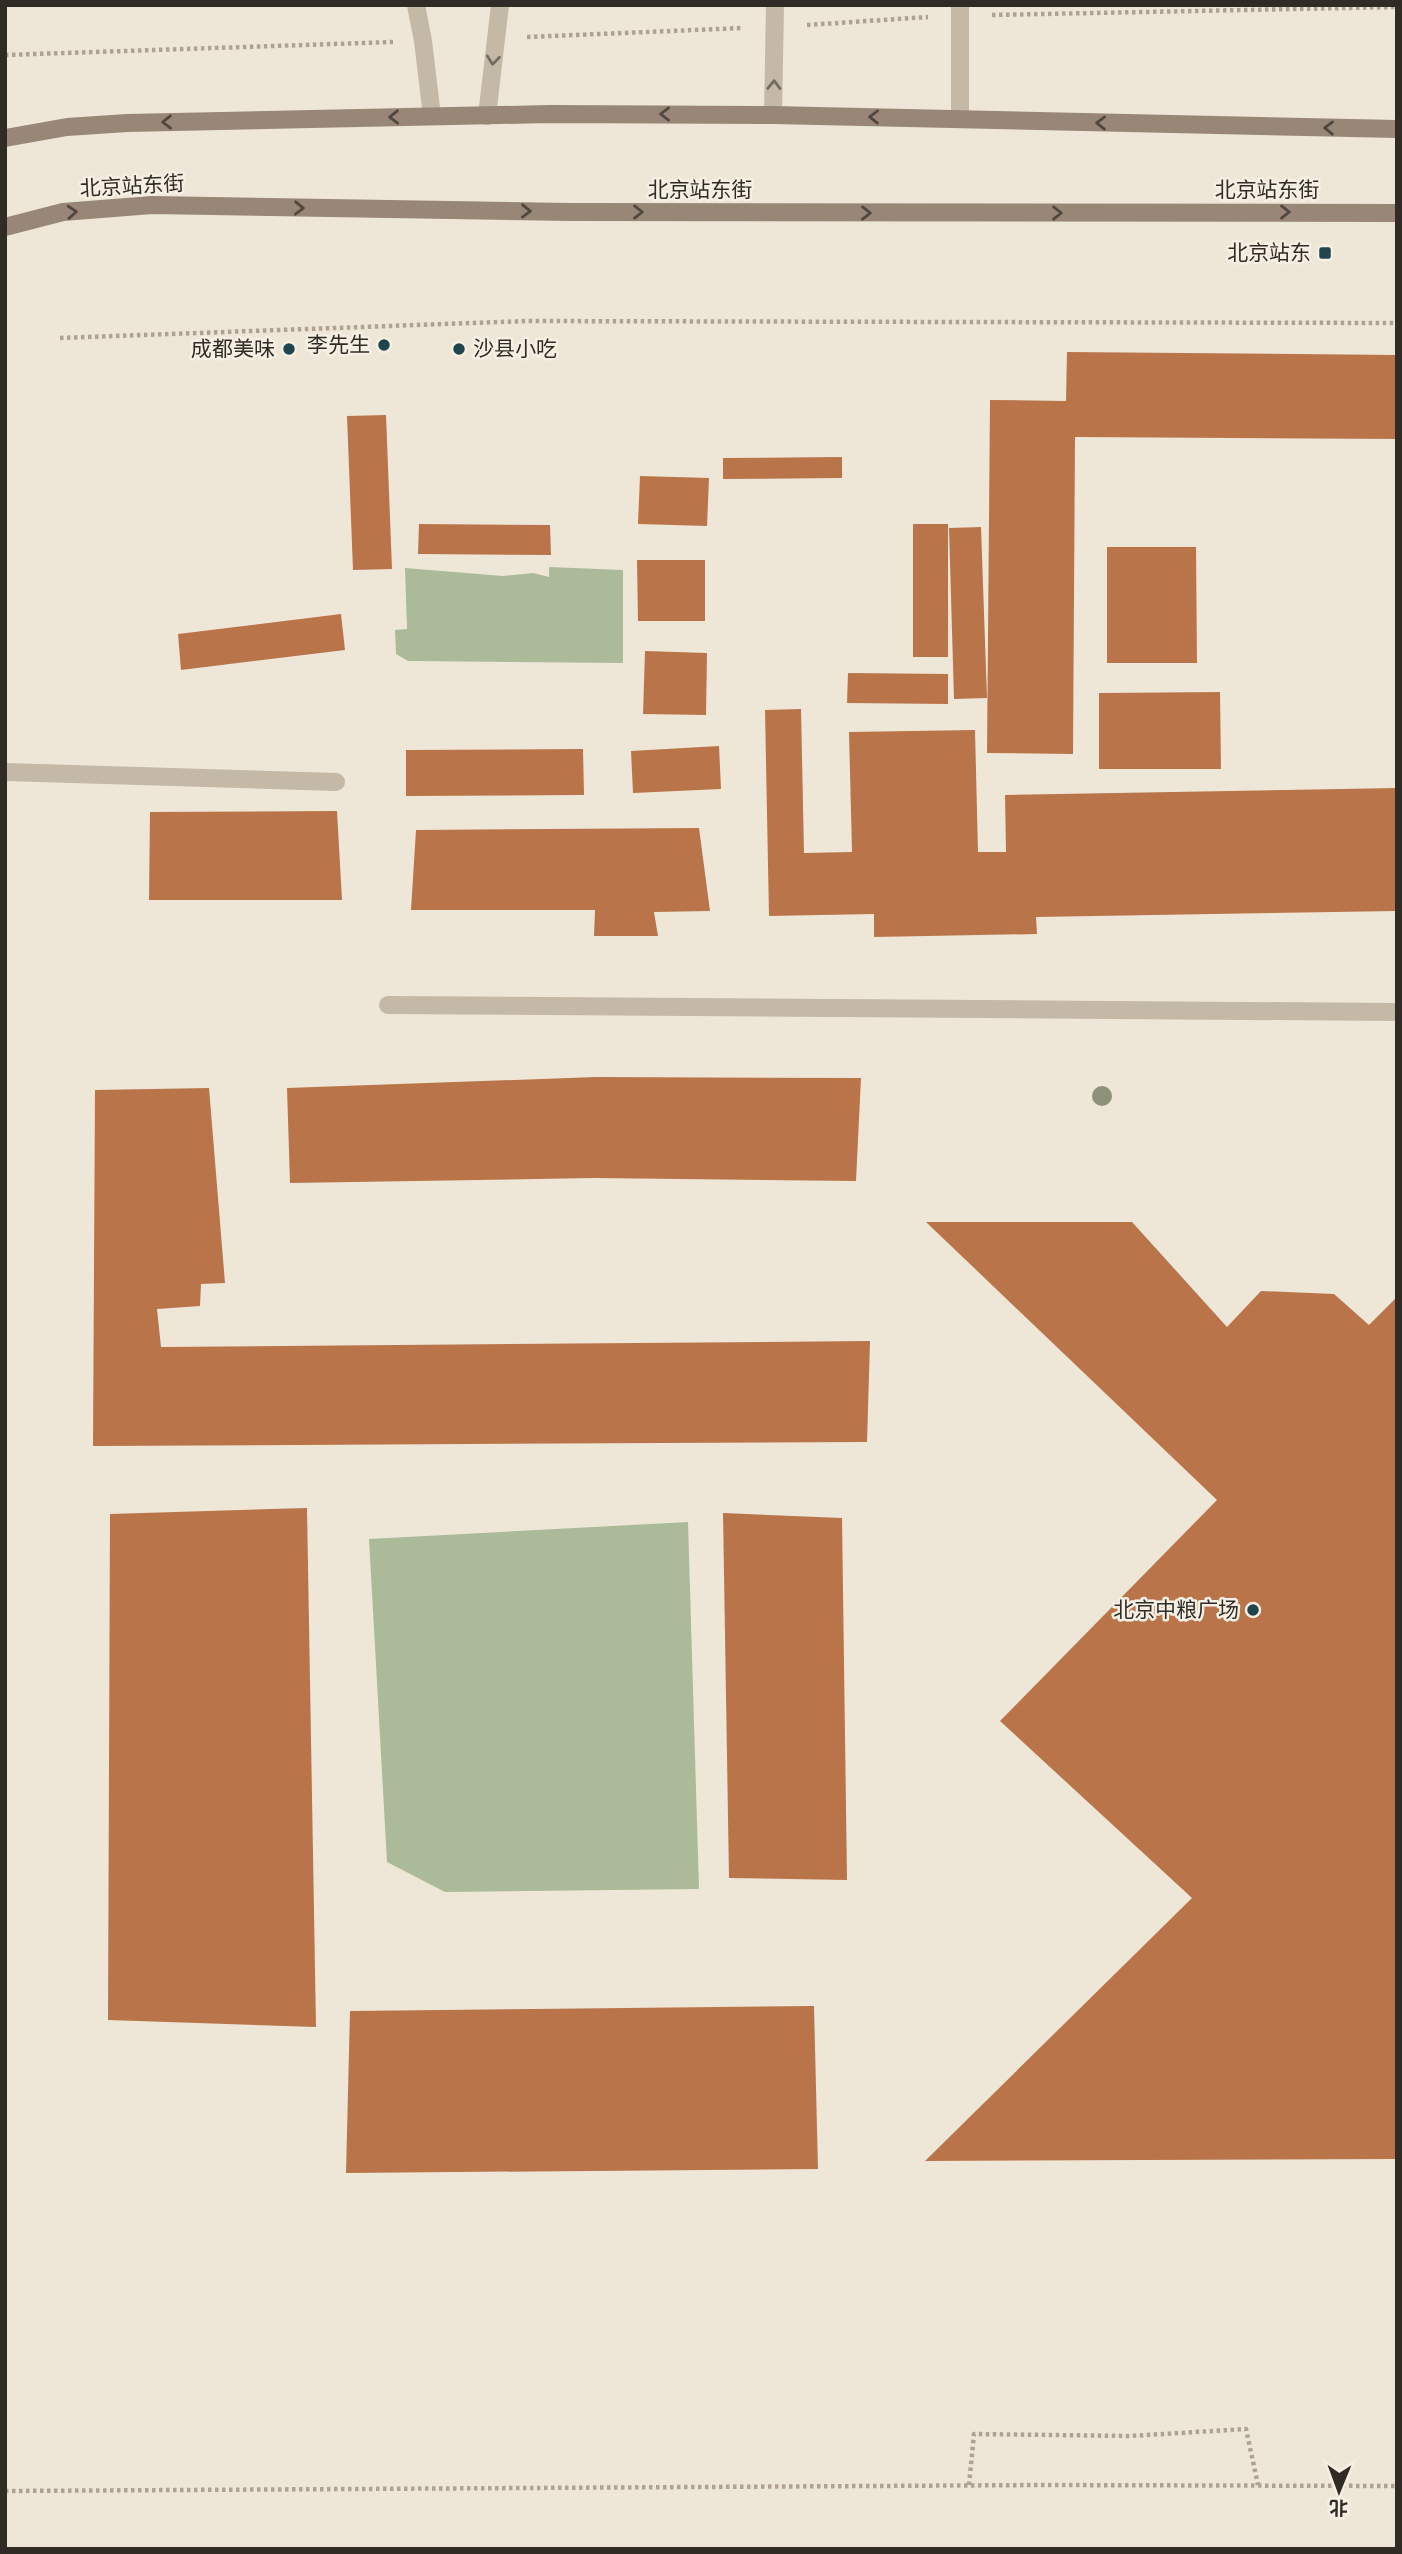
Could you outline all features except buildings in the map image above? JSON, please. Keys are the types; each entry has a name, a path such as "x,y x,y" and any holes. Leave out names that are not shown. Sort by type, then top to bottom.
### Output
{"main road":[{"path":"5,138 67,127 127,123 432,116 773,115 1397,129"},
{"name":"北京站东街","path":"5,227 62,212 152,205 570,212 1397,213"}],"street":[{"path":"416,5 432,116"},
{"path":"487,116 500,5"},
{"path":"773,115 775,5"},
{"path":"960,10 960,120"},
{"path":"5,772 336,782"},
{"path":"388,1005 1397,1012"}],"path":[{"path":"496,38 775,27 960,10 1397,7"},
{"path":"5,55 423,41"},
{"path":"60,338 526,321 1397,323"},
{"path":"969,2485 974,2434 1130,2435 1246,2429 1258,2485"},
{"path":"5,2491 969,2485 1397,2486"}],"green space":[{"path":"549,567 623,570 623,663 408,661 396,654 395,630 407,629 405,568 503,576 533,573 549,577"},
{"path":"688,1522 699,1889 445,1892 387,1862 369,1539"}],"place":[{"name":"北京站东","path":"1325,253"},
{"name":"李先生","path":"384,345"},
{"name":"成都美味","path":"289,349"},
{"name":"沙县小吃","path":"459,349"},
{"name":"北京中粮广场","path":"1253,1610"}]}
